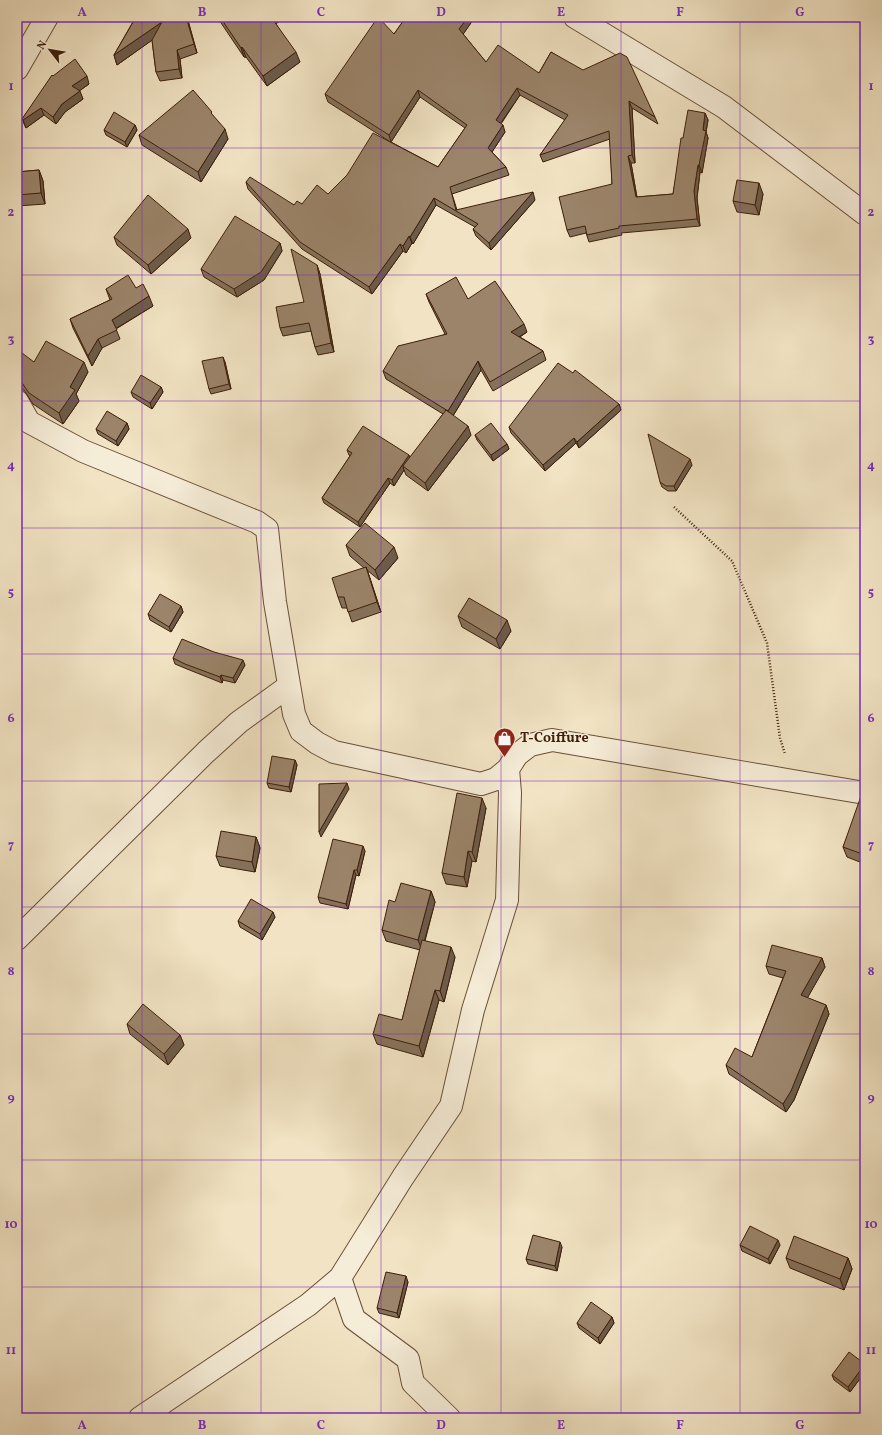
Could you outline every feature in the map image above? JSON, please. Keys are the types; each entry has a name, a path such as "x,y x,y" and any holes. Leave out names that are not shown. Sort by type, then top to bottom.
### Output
{"street":[{"path":"17,69 48,17"},
{"path":"576,17 724,106 865,214"},
{"path":"17,401 29,422 83,451 257,522 267,529 275,602 294,714 301,731 317,743 334,752 481,784 496,779 508,769 516,755 530,745 552,740 793,782 865,792"},
{"path":"17,939 206,752 239,722 289,686"},
{"path":"140,1418 308,1305 340,1278 403,1177 451,1106 473,1010 507,900 510,793 508,769"},
{"path":"340,1278 354,1319 408,1359 413,1383 449,1418"}],"path":[{"path":"674,507 732,561 767,643 780,738 793,782"}],"building":[{"path":"136,17 186,17 194,44 177,50 179,69 156,72 152,40 162,22 114,55"},
{"path":"220,17 271,17 296,52 263,76 242,47 241,48"},
{"path":"378,17 394,34 406,17 468,17 459,29 486,62 498,45 539,73 551,52 583,70 620,53 627,57 655,117 629,101 632,155 628,156 636,197 673,194 681,138 683,138 688,110 705,113 703,130 706,131 694,191 697,219 619,226 619,228 587,235 585,226 567,230 559,197 612,184 609,131 540,155 568,115 517,88 496,120 503,125 488,148 506,167 450,187 456,210 533,192 489,243 473,229 478,224 434,198 410,237 409,236 403,246 400,244 369,287 300,242 246,182 250,177 294,205 297,201 302,204 317,185 328,194 347,175 373,133 438,167 467,125 418,90 389,135 325,94"},
{"path":"75,59 87,76 72,86 80,91 62,104 53,117 41,108 23,120 22,119 52,75 53,76"},
{"path":"193,90 225,129 198,172 139,135"},
{"path":"114,112 135,125 125,142 104,130"},
{"path":"39,170 41,193 17,195 17,172"},
{"path":"737,180 759,183 755,205 733,201"},
{"path":"148,195 188,229 148,265 114,237"},
{"path":"235,216 280,243 261,272 234,289 201,269"},
{"path":"291,249 317,265 331,343 315,347 309,323 280,328 276,307 304,302"},
{"path":"128,275 136,288 143,284 149,296 112,320 117,330 98,339 88,356 70,319 112,299 106,289"},
{"path":"456,277 468,299 495,281 524,324 511,332 543,351 490,382 478,361 448,411 383,371 398,346 447,334 426,294"},
{"path":"46,341 84,362 70,387 75,390 59,413 29,393 20,380 17,379 17,360 22,353 34,362"},
{"path":"223,357 229,384 209,389 202,361"},
{"path":"558,363 573,373 575,370 619,404 577,442 574,438 543,465 509,427"},
{"path":"141,375 161,387 150,403 131,392"},
{"path":"446,410 468,426 425,483 403,466"},
{"path":"107,411 127,423 116,441 96,429"},
{"path":"491,423 507,444 491,455 475,435"},
{"path":"363,426 409,455 392,480 388,478 358,522 322,498 352,453 347,450"},
{"path":"648,434 690,459 674,486 666,486 660,482"},
{"path":"365,523 394,547 375,570 346,545"},
{"path":"366,567 377,602 348,612 344,597 338,597 332,578"},
{"path":"160,594 181,606 169,627 148,614"},
{"path":"469,598 507,620 496,639 458,616"},
{"path":"182,639 214,652 243,660 233,678 221,675 220,677 173,658"},
{"path":"272,756 295,760 289,787 267,783"},
{"path":"347,783 319,832 319,784"},
{"path":"457,793 482,798 472,852 468,851 464,877 442,873"},
{"path":"861,796 865,798 865,855 843,847"},
{"path":"221,831 256,837 252,862 216,856"},
{"path":"333,839 363,846 357,870 354,870 346,904 318,897"},
{"path":"401,883 431,891 418,940 382,930 389,900 395,902"},
{"path":"251,899 273,912 260,934 238,921"},
{"path":"422,940 451,947 440,991 435,990 419,1046 373,1034 379,1014 402,1020"},
{"path":"772,945 822,958 801,995 826,1005 791,1091 783,1104 726,1065 735,1048 752,1057 786,971 766,966"},
{"path":"143,1004 180,1035 164,1054 127,1024"},
{"path":"750,1226 778,1240 768,1259 740,1245"},
{"path":"533,1235 560,1242 555,1266 526,1259"},
{"path":"794,1236 848,1258 840,1279 786,1258"},
{"path":"386,1272 406,1276 397,1313 377,1308"},
{"path":"591,1302 612,1317 598,1338 577,1323"},
{"path":"849,1352 865,1364 848,1387 832,1375"}],"place":[{"name":"T-Coiffure","path":"505,758"}]}
